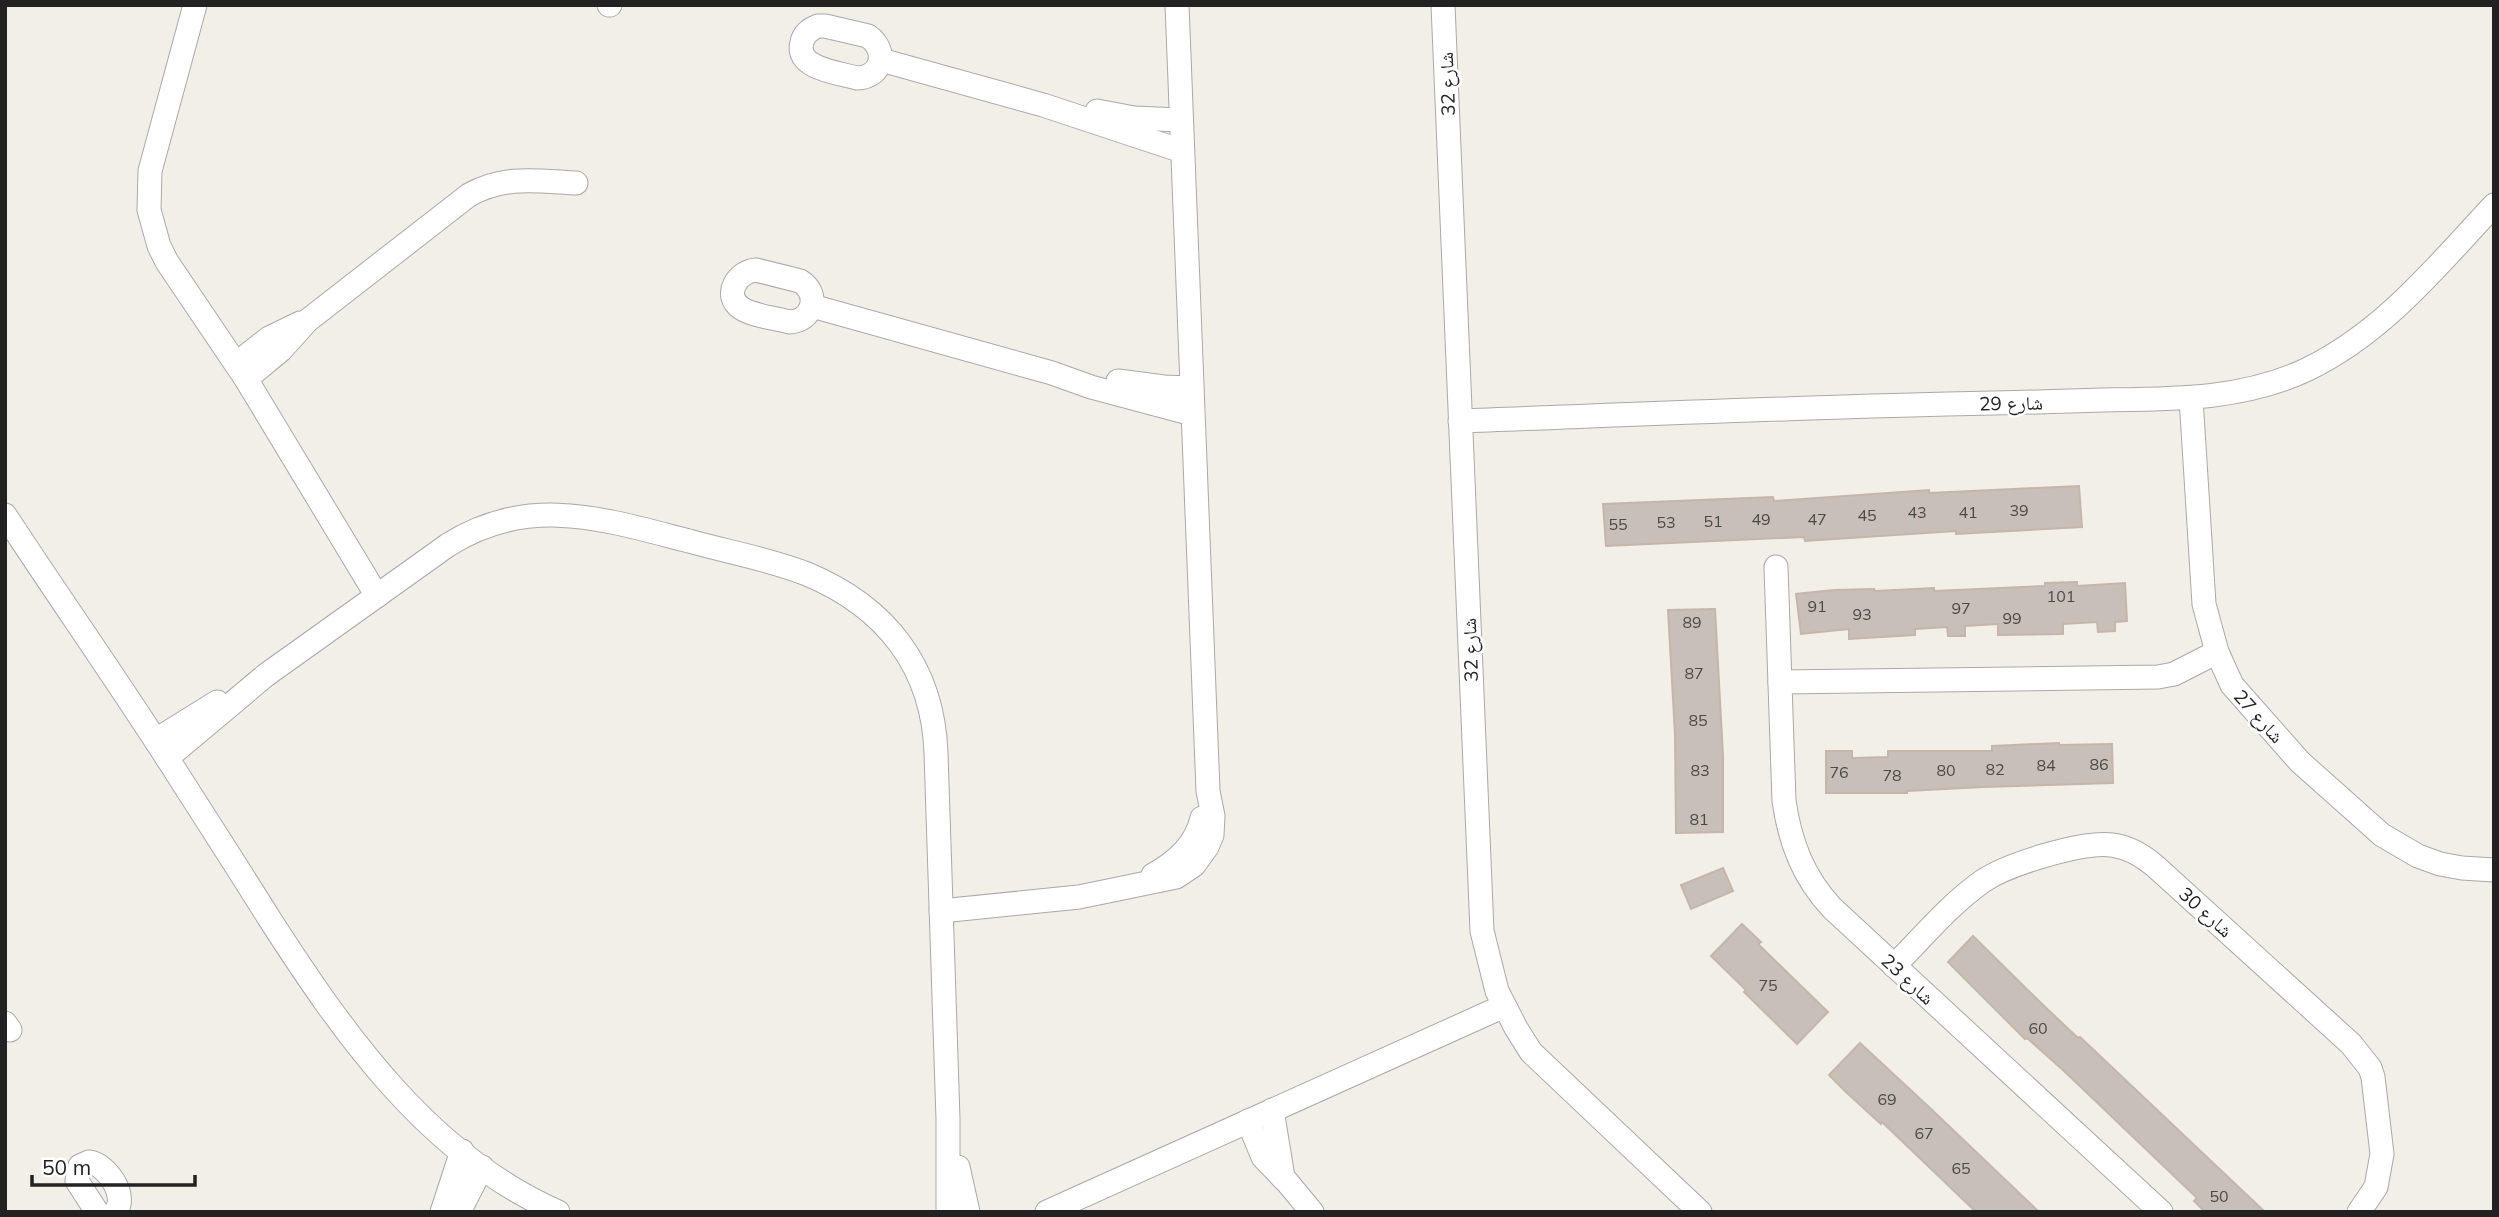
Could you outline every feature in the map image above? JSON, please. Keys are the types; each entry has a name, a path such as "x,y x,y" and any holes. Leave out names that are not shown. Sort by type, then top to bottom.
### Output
{"street":[{"path":"195,5 150,171 149,210 159,246 241,372 377,596"},
{"path":"941,911 1066,899 1176,877 1187,872 1201,858 1212,835 1192,415 1177,5"},
{"name":"شارع 32","path":"1443,5 1482,930 1489,964 1504,1006 1531,1052 1700,1212"},
{"path":"881,60 1043,105 1182,151"},
{"path":"1043,105 1080,108 1134,118 1181,120"},
{"path":"241,372 270,338 286,328 306,321 468,195 482,187 515,180 576,183"},
{"name":"شارع 29","path":"1460,421 2191,398 2256,388 2292,376 2334,354 2382,321 2491,214"},
{"path":"812,306 1192,415"},
{"path":"1052,373 1077,374 1143,385 1191,388"},
{"name":"شارع 27","path":"2191,398 2202,580 2209,627 2232,685 2300,762 2382,835 2409,851 2440,864 2494,870"},
{"path":"162,749 232,706 266,675 466,533 502,520 543,514 566,514 622,524 788,568 850,597 889,632 912,660 927,693 936,732 948,1119 948,1212"},
{"path":"6,518 162,749 318,993 381,1074 411,1107 462,1152 522,1193 558,1212"},
{"name":"شارع 23","path":"1776,567 1784,801 1797,855 1817,892 1894,967 2161,1212"},
{"path":"1780,682 2158,677 2174,674 2217,652"},
{"name":"شارع 30","path":"1894,967 1967,893 1996,873 2087,845 2111,845 2135,852 2155,866 2351,1044 2370,1068 2377,1096 2381,1165 2376,1187 2358,1212"},
{"path":"1046,1212 1504,1006"},
{"path":"1272,1110 1284,1178"},
{"path":"948,1119 968,1212"},
{"path":"1248,1121 1263,1157 1312,1212"},
{"path":"442,1212 462,1152"},
{"path":"97,1212 77,1181 80,1166 89,1162 103,1167 120,1194 121,1203 115,1212"},
{"path":"460,1212 482,1167"}],"building":[{"path":"2079,486 2082,527 1956,534 1956,531 1805,541 1804,537 1606,546 1603,504 1773,497 1774,501 1929,490 1929,493"},
{"path":"2077,582 2077,586 2125,583 2127,621 2115,622 2115,631 2098,632 2097,622 2063,624 2063,634 1998,635 1998,624 1965,626 1965,636 1948,636 1947,627 1915,629 1915,635 1849,639 1849,629 1801,634 1796,594 1874,589 1934,588 1934,591"},
{"path":"1715,609 1723,756 1723,832 1676,833 1675,734 1668,610"},
{"path":"2112,744 2113,783 1983,787 1907,793 1826,793 1826,751 1852,751 1852,758 1888,757 1888,751 1992,751 1992,746"},
{"path":"1723,868 1733,891 1691,909 1681,885"},
{"path":"1742,924 1761,942 1758,944 1828,1012 1797,1044 1711,956"},
{"path":"1973,936 2265,1212 2205,1212 2194,1201 2197,1198 2064,1071 2025,1039 1948,962"},
{"path":"1860,1043 2039,1212 1976,1212 1882,1122 1881,1124 1847,1093 1829,1075"}]}
